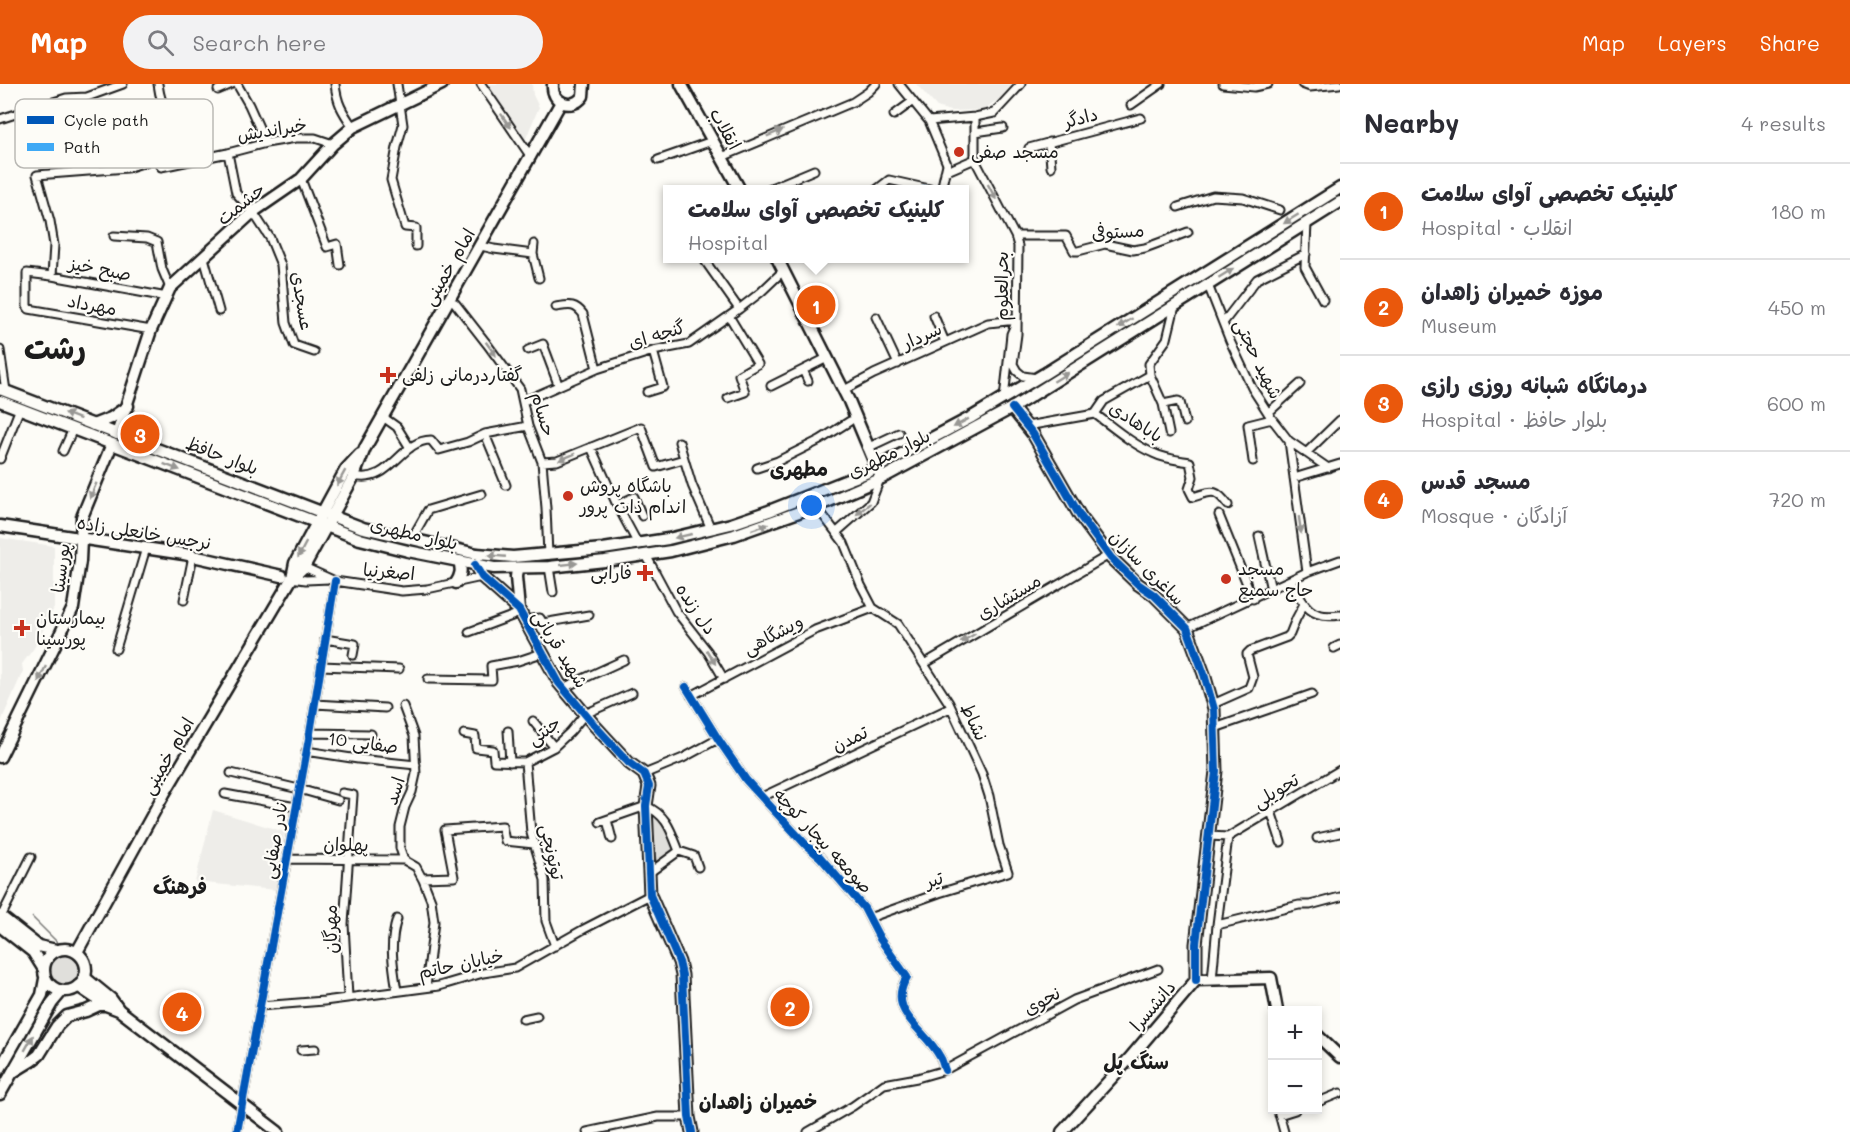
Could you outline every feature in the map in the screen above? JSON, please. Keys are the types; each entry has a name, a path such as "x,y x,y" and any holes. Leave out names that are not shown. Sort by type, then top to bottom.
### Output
{"main road":[{"name":"حشمت","path":"115,439 128,406 151,330 168,293 253,212 301,178 333,144 353,127 442,84"},
{"path":"553,84 554,95 561,102 571,104 580,100 585,91 584,84"},
{"name":"انقلاب","path":"681,84 738,185"},
{"name":"امام خمینی","path":"328,513 354,476 365,448 452,301 561,102"},
{"name":"بلوار مطهری","path":"328,513 363,528 495,557 548,555 668,539 711,529 769,511 880,473 1008,396 1340,188"},
{"name":"بلوار مطهری","path":"322,525 360,539 408,551 475,566 514,569 646,555 734,535 816,506 1015,406 1340,202"},
{"path":"780,263 849,401 867,448 880,473"},
{"path":"841,388 844,405 869,462 880,473"},
{"name":"بلوار حافظ","path":"2,393 20,408 73,429 115,439 328,513"},
{"name":"بلوار حافظ","path":"2,393 93,424 115,439 322,525"},
{"path":"1008,396 1008,403 1015,406"},
{"path":"93,424 111,418 128,406"},
{"name":"ساغری سازان","path":"1015,406 1023,424 1027,426 1080,516 1109,555 1138,584 1155,595 1186,628 1201,664 1213,704 1216,771 1196,944 1196,980"},
{"name":"پورسینا","path":"0,757 73,608 80,561 82,517 115,439"},
{"name":"امام خمینی","path":"287,577 304,567 346,469 365,448"},
{"name":"امام خمینی","path":"77,952 295,563 322,525"},
{"name":"نرجس خانعلی زاده","path":"0,526 193,556 287,577"},
{"path":"408,551 411,540"},
{"path":"638,544 646,555"},
{"path":"456,583 460,577 459,561"},
{"name":"شهید قربانی","path":"475,566 482,577 521,614 563,688 629,763 644,774"},
{"path":"482,577 514,569 521,614"},
{"path":"644,774 649,786 646,806 650,895 679,962 682,975 689,1117 692,1132"},
{"path":"0,920 38,946 77,952 86,966 81,982 73,989 62,991 52,987 33,952 0,920"},
{"path":"0,1069 42,995 48,957 56,950"},
{"path":"1196,980 1271,978 1276,1006"},
{"name":"دانشسرا","path":"1062,1132 1129,1059 1196,980"},
{"path":"81,982 106,1005"},
{"path":"81,982 111,999 119,1010"},
{"path":"0,1094 52,1003 62,991"},
{"path":"13,1072 39,1055 63,1019 71,1014 106,1005 119,1010 278,1132"},
{"path":"1322,1041 1337,1055"}],"street":[{"path":"63,99 87,97 123,84"},
{"path":"158,84 160,99"},
{"path":"218,90 235,84 249,105 266,143"},
{"path":"335,84 337,100 342,112 353,127"},
{"path":"397,84 403,125 391,180 405,227 416,228 416,246"},
{"path":"481,84 531,157"},
{"path":"722,157 853,102 876,84"},
{"path":"899,84 929,121 947,164 942,185"},
{"path":"929,121 994,113 1021,84"},
{"path":"1131,105 1161,84"},
{"path":"1223,84 1254,87 1268,84"},
{"path":"1302,84 1310,87 1339,84"},
{"path":"894,115 913,101"},
{"path":"0,117 15,113"},
{"name":"بحرالعلوم","path":"975,117 975,159 1018,246 1017,320 1013,364 1023,376 1037,378"},
{"name":"دادگر","path":"1029,147 1141,118"},
{"path":"975,132 1003,128"},
{"name":"خیراندیش","path":"213,156 296,138 315,138 333,144"},
{"path":"658,160 712,141"},
{"path":"1049,142 1051,167"},
{"path":"228,153 236,194 253,212"},
{"path":"945,172 975,159"},
{"name":"خیراندیش","path":"52,276 54,245 37,175 128,168"},
{"path":"776,185 814,170"},
{"path":"301,178 327,247 337,244 340,265"},
{"path":"882,185 889,180 914,185"},
{"path":"1178,207 1213,196 1243,198 1280,210"},
{"name":"عسجدی","path":"253,212 270,238 281,265 286,323 294,345 314,352"},
{"path":"1307,223 1305,267 1323,300"},
{"name":"مستوفی","path":"1015,236 1066,236 1074,251 1106,244 1133,250 1188,232"},
{"path":"114,236 147,238 157,242 168,293"},
{"path":"534,244 533,254 539,278"},
{"path":"481,246 533,254"},
{"path":"1223,323 1257,279 1306,254"},
{"path":"204,258 219,311"},
{"path":"707,263 739,309"},
{"name":"گنجه ای","path":"524,401 558,384 597,369 653,351 689,344 761,292 784,270"},
{"name":"صبح خیز","path":"27,308 27,273 168,293"},
{"name":"شهید حجتی","path":"1208,285 1252,388 1289,441"},
{"name":"حسام","path":"452,301 488,344 520,388 528,426 542,462 548,555"},
{"path":"556,307 571,304 582,314 597,369"},
{"path":"1169,432 1163,404 1150,375 1149,364 1167,339 1175,305"},
{"name":"مهرداد","path":"27,308 151,330"},
{"path":"728,398 745,392 739,375 758,364 729,316"},
{"path":"934,316 945,342"},
{"path":"876,317 898,364"},
{"path":"1008,396 1011,334 1017,320"},
{"name":"سردار","path":"841,388 988,323 1017,320"},
{"path":"528,350 543,344 558,384"},
{"path":"0,350 2,393"},
{"path":"647,392 663,387 653,351"},
{"path":"771,386 827,358"},
{"path":"803,370 808,381"},
{"path":"1027,426 1095,414 1104,401 1150,375"},
{"path":"1253,461 1248,425 1270,416 1300,384"},
{"path":"1163,404 1180,402 1185,422"},
{"path":"0,459 20,408"},
{"name":"باباهادی","path":"1095,414 1154,454 1190,462 1193,477 1189,489 1193,496 1211,492 1219,494 1228,505"},
{"path":"383,417 397,427 410,448"},
{"path":"757,468 778,461 820,440 850,420"},
{"path":"1306,453 1340,420"},
{"path":"354,476 362,478 380,474 410,448 424,440 431,440 439,450 468,442 485,434 528,426"},
{"path":"542,462 557,461 641,427 656,467 684,459"},
{"path":"63,451 73,429"},
{"path":"867,448 899,433"},
{"path":"485,434 506,485"},
{"path":"1289,441 1328,468"},
{"path":"1289,441 1307,572"},
{"path":"679,442 692,485 711,529"},
{"path":"591,447 617,505 638,544"},
{"path":"1294,478 1340,464"},
{"path":"837,532 872,502 880,473"},
{"path":"411,540 428,510 482,494"},
{"path":"617,505 634,497 642,516"},
{"path":"816,506 844,543 873,608"},
{"path":"1219,515 1252,599"},
{"path":"1259,536 1271,590"},
{"path":"116,649 146,548"},
{"name":"دل زنده","path":"646,555 676,611 694,633 723,679"},
{"name":"مستشاری","path":"924,664 1109,555"},
{"path":"184,600 193,556"},
{"path":"1186,628 1307,572 1340,560"},
{"name":"اصغرنیا","path":"304,567 332,580"},
{"path":"549,567 553,592"},
{"name":"اصغرنیا","path":"287,577 332,580 402,591 427,589 482,577"},
{"name":"نادر صفایی","path":"237,1132 315,704 332,580"},
{"path":"1291,580 1311,612 1318,615 1340,615"},
{"path":"1213,704 1249,688 1253,674 1247,654 1290,634 1304,604"},
{"name":"نشاط","path":"873,608 897,624 950,708 982,774 1008,872"},
{"name":"ویشگاهی","path":"691,696 815,630 873,608"},
{"path":"469,632 521,614 540,618 543,623 589,615"},
{"path":"325,639 355,644 353,655"},
{"path":"428,679 492,680 491,666 518,661 542,653"},
{"path":"563,688 624,660"},
{"path":"321,666 399,669"},
{"name":"صومعه بیجار کوچه","path":"686,687 746,780 864,908 880,939 907,977 901,987 900,998 909,1019 941,1057 945,1070"},
{"path":"585,714 632,693"},
{"path":"1215,728 1312,694"},
{"path":"315,704 386,708"},
{"name":"اسد","path":"403,706 414,736 417,774 400,827 400,848 404,860"},
{"name":"تمدن","path":"762,797 950,708"},
{"name":"جنتی","path":"510,762 525,762 554,747 585,714"},
{"path":"533,721 554,747"},
{"path":"464,734 475,736 476,748 493,750 494,761 510,762 508,731"},
{"path":"310,733 371,734"},
{"path":"644,774 718,739"},
{"name":"صفایی 10","path":"306,750 358,759 416,765"},
{"name":"توتونچی","path":"525,762 531,833 545,880 546,921 555,946"},
{"name":"تحویلی","path":"1228,837 1340,770"},
{"path":"231,773 299,789"},
{"name":"مهرگان","path":"299,789 340,796 353,795 344,924 348,997"},
{"path":"225,794 296,807"},
{"path":"612,839 604,821 646,806 657,810 663,816 679,851 694,856 698,867"},
{"path":"1271,811 1281,842"},
{"path":"422,878 454,877 446,830 502,826 505,841 534,844"},
{"path":"1317,838 1340,832"},
{"path":"1209,836 1228,837 1212,980"},
{"path":"649,873 679,851"},
{"path":"0,920 31,857"},
{"name":"پهلوان","path":"287,859 404,860"},
{"path":"404,860 416,867 431,900 434,922 426,987"},
{"name":"تیر","path":"869,918 1008,872"},
{"name":"خیابان حاتم","path":"260,1005 439,986 483,973 515,968 650,895"},
{"path":"1217,926 1340,897"},
{"path":"397,919 393,932 392,952 397,991"},
{"name":"نحوی","path":"945,1070 1074,1000 1158,969"},
{"path":"523,1019 537,1016"},
{"path":"301,1050 315,1049"},
{"path":"1337,1055 1340,1067"},
{"path":"808,1132 853,1106 884,1084 945,1070"},
{"path":"1322,1100 1340,1093"},
{"path":"1280,1114 1284,1132"},
{"path":"587,1132 658,1117 689,1117"}],"shaded area":[{"path":"483,84 532,84 533,95 539,107 524,143"},
{"path":"916,84 1012,84 999,99 983,110 950,111 937,107"},
{"name":"بیمارستان پورسینا","path":"0,538 54,546 54,608 34,648 22,664 23,671 0,724"},
{"path":"213,810 285,832 276,890 195,882"},
{"path":"650,812 660,819 676,849 656,862"},
{"path":"70,955 78,963 79,975 75,981 67,985 60,985 54,981 51,974 52,961 59,956"}],"cycle path":[{"path":"1012,408 1033,434 1080,516 1111,558 1138,584 1154,595 1187,628 1204,674 1214,709 1216,771 1196,944 1196,980"},
{"path":"475,565 482,577 519,610 559,683 629,763 644,774 649,786 646,806 650,895 679,962 682,975 689,1117 692,1132"},
{"path":"237,1132 310,733 335,581"},
{"path":"686,687 746,780 820,857 864,908 880,939 907,977 902,989 901,1000 904,1010 934,1047 945,1070"}],"place":[{"name":"مسجد صفی","path":"959,152"},
{"name":"کلینیک تخصصی آوای سلامت","path":"816,305"},
{"name":"گفتاردرمانی زلفی","path":"388,375"},
{"name":"درمانگاه شبانه روزی رازی","path":"140,434"},
{"name":"باشگاه پروش اندام ذات پرور","path":"568,496"},
{"name":"فارابی","path":"645,573"},
{"name":"مسجد حاج سمیع","path":"1226,579"},
{"name":"بیمارستان پورسینا","path":"22,628"},
{"name":"موزه خمیران زاهدان","path":"790,1007"},
{"name":"مسجد قدس","path":"182,1012"}],"district":[{"name":"رشت","path":"55,349"},
{"name":"مطهری","path":"799,469"},
{"name":"فرهنگ","path":"180,887"},
{"name":"سنگ پل","path":"1136,1062"},
{"name":"خمیران زاهدان","path":"758,1102"}]}
